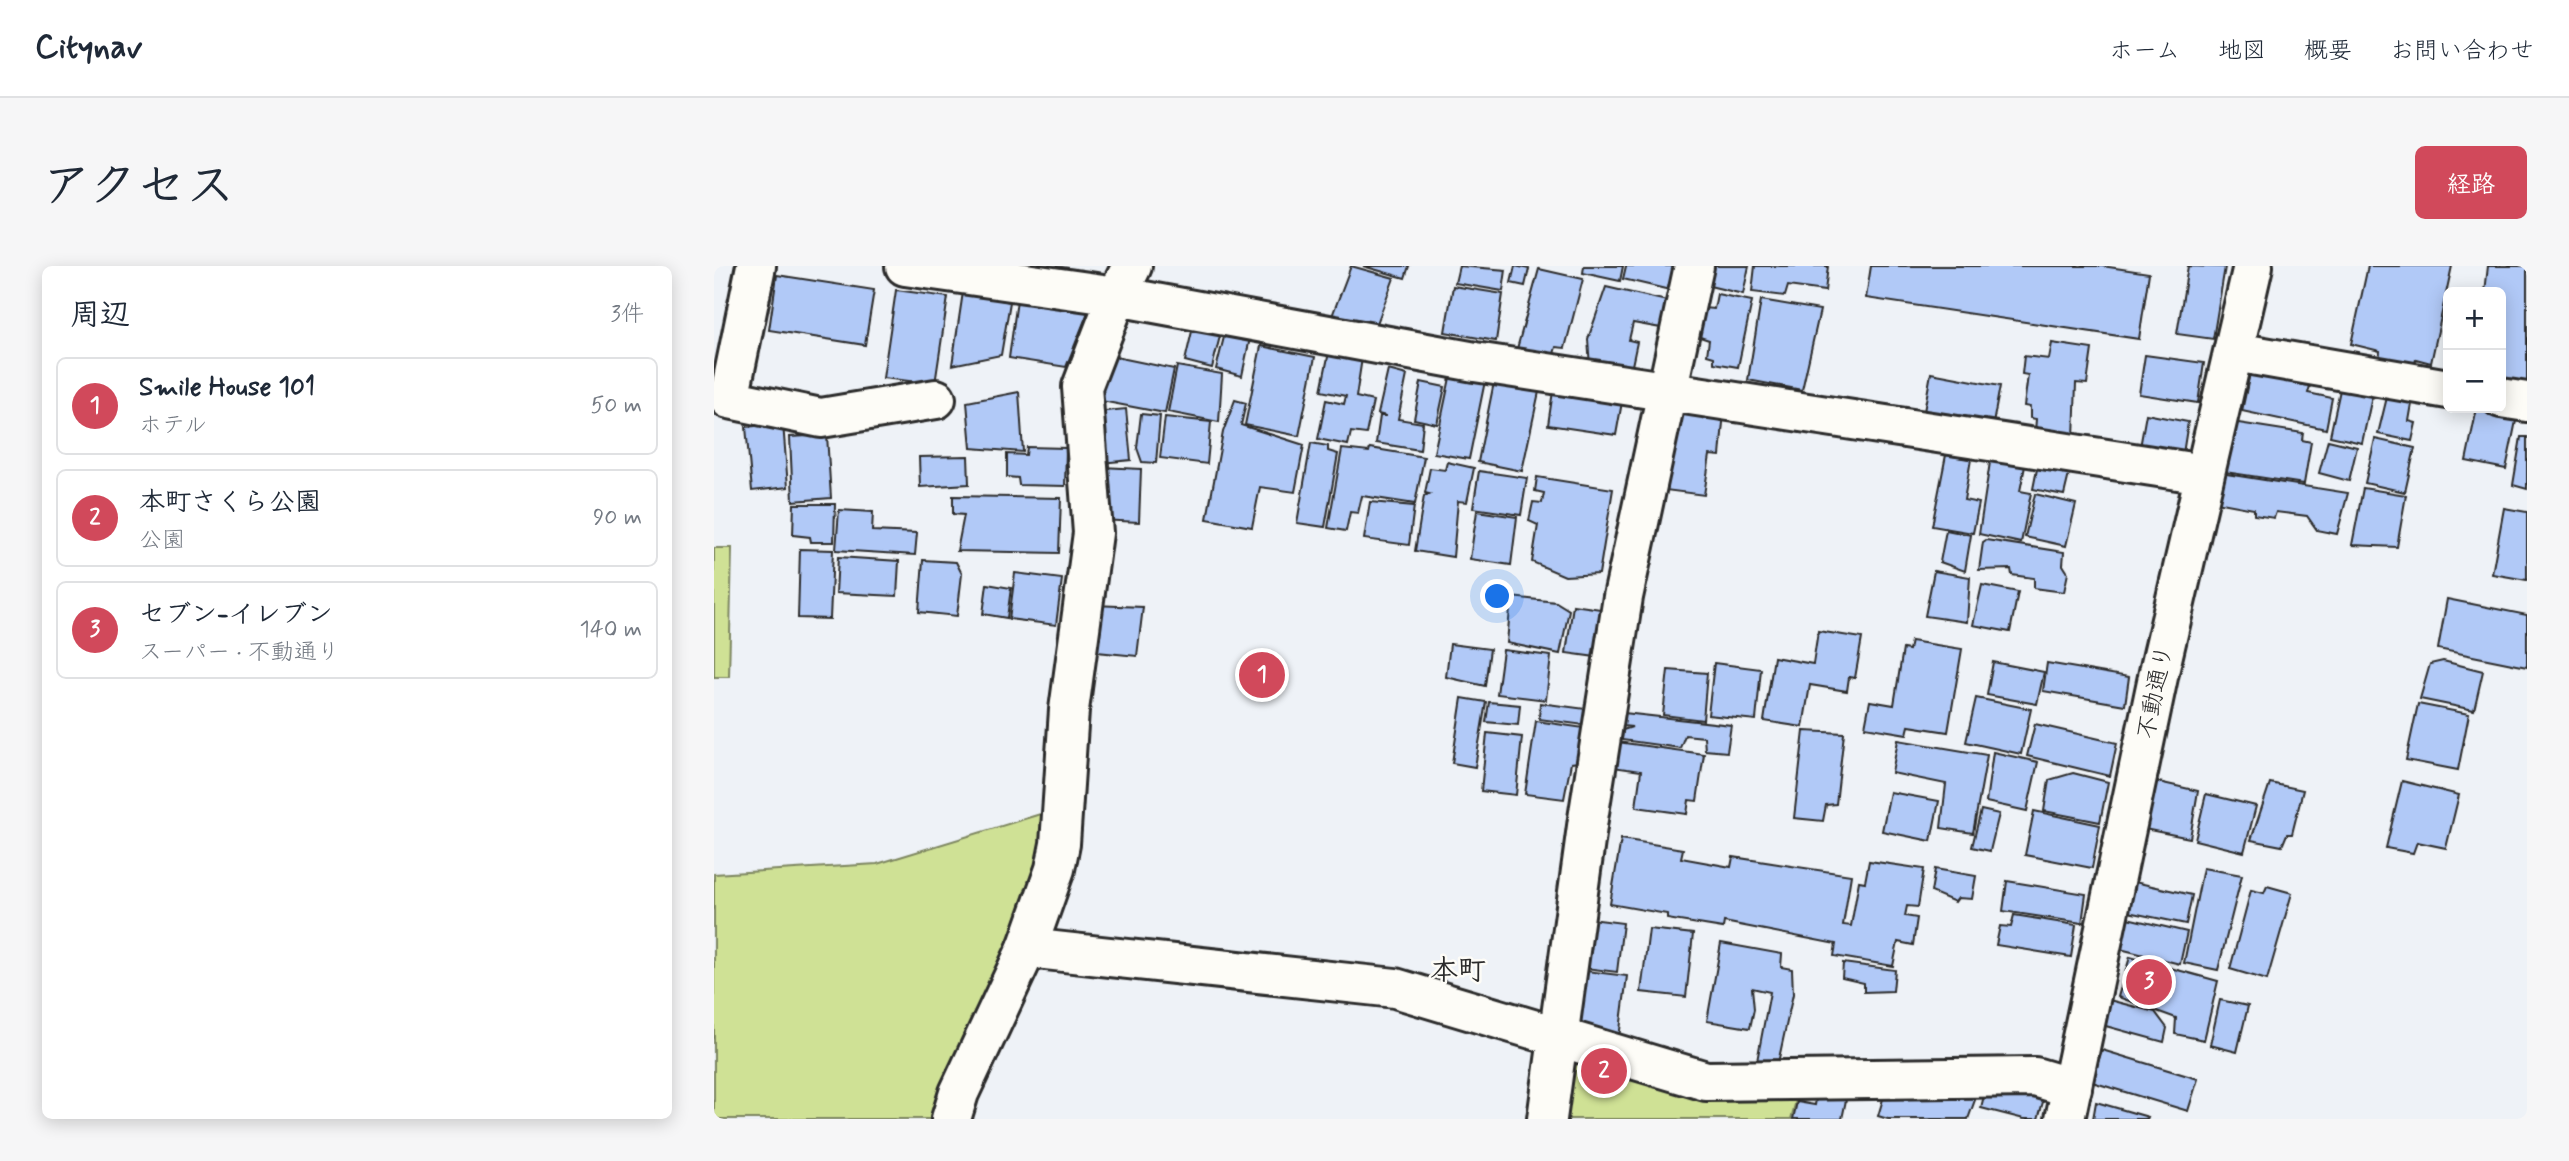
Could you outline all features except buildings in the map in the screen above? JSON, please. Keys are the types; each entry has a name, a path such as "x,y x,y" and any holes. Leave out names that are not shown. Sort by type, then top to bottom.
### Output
{"street":[{"path":"756,266 729,399 821,418 936,399"},
{"path":"905,266 1125,281 1475,362 2204,474"},
{"path":"1547,1119 1588,819 1623,597 1694,266"},
{"name":"不動通り","path":"2068,1103 2204,474 2235,352 2253,266"},
{"path":"951,1119 959,1093 1027,948 1055,869 1060,844 1069,710 1093,533 1082,387 1125,281"},
{"path":"2235,352 2443,388"},
{"path":"2506,399 2527,402"},
{"path":"1027,948 1395,988 1706,1081 2035,1077 2068,1103"}],"green space":[{"path":"714,548 732,548 729,677 714,677"},
{"path":"1047,812 1031,886 1018,922 988,993 938,1096 932,1119 714,1119 714,874 877,864"},
{"path":"1565,1057 1800,1086 1791,1119 1556,1119"}],"place":[{"name":"Smile House 101","path":"1262,675"},
{"name":"セブン-イレブン","path":"2149,982"},
{"name":"本町さくら公園","path":"1604,1071"}],"district":[{"name":"本町","path":"1458,971"}]}
